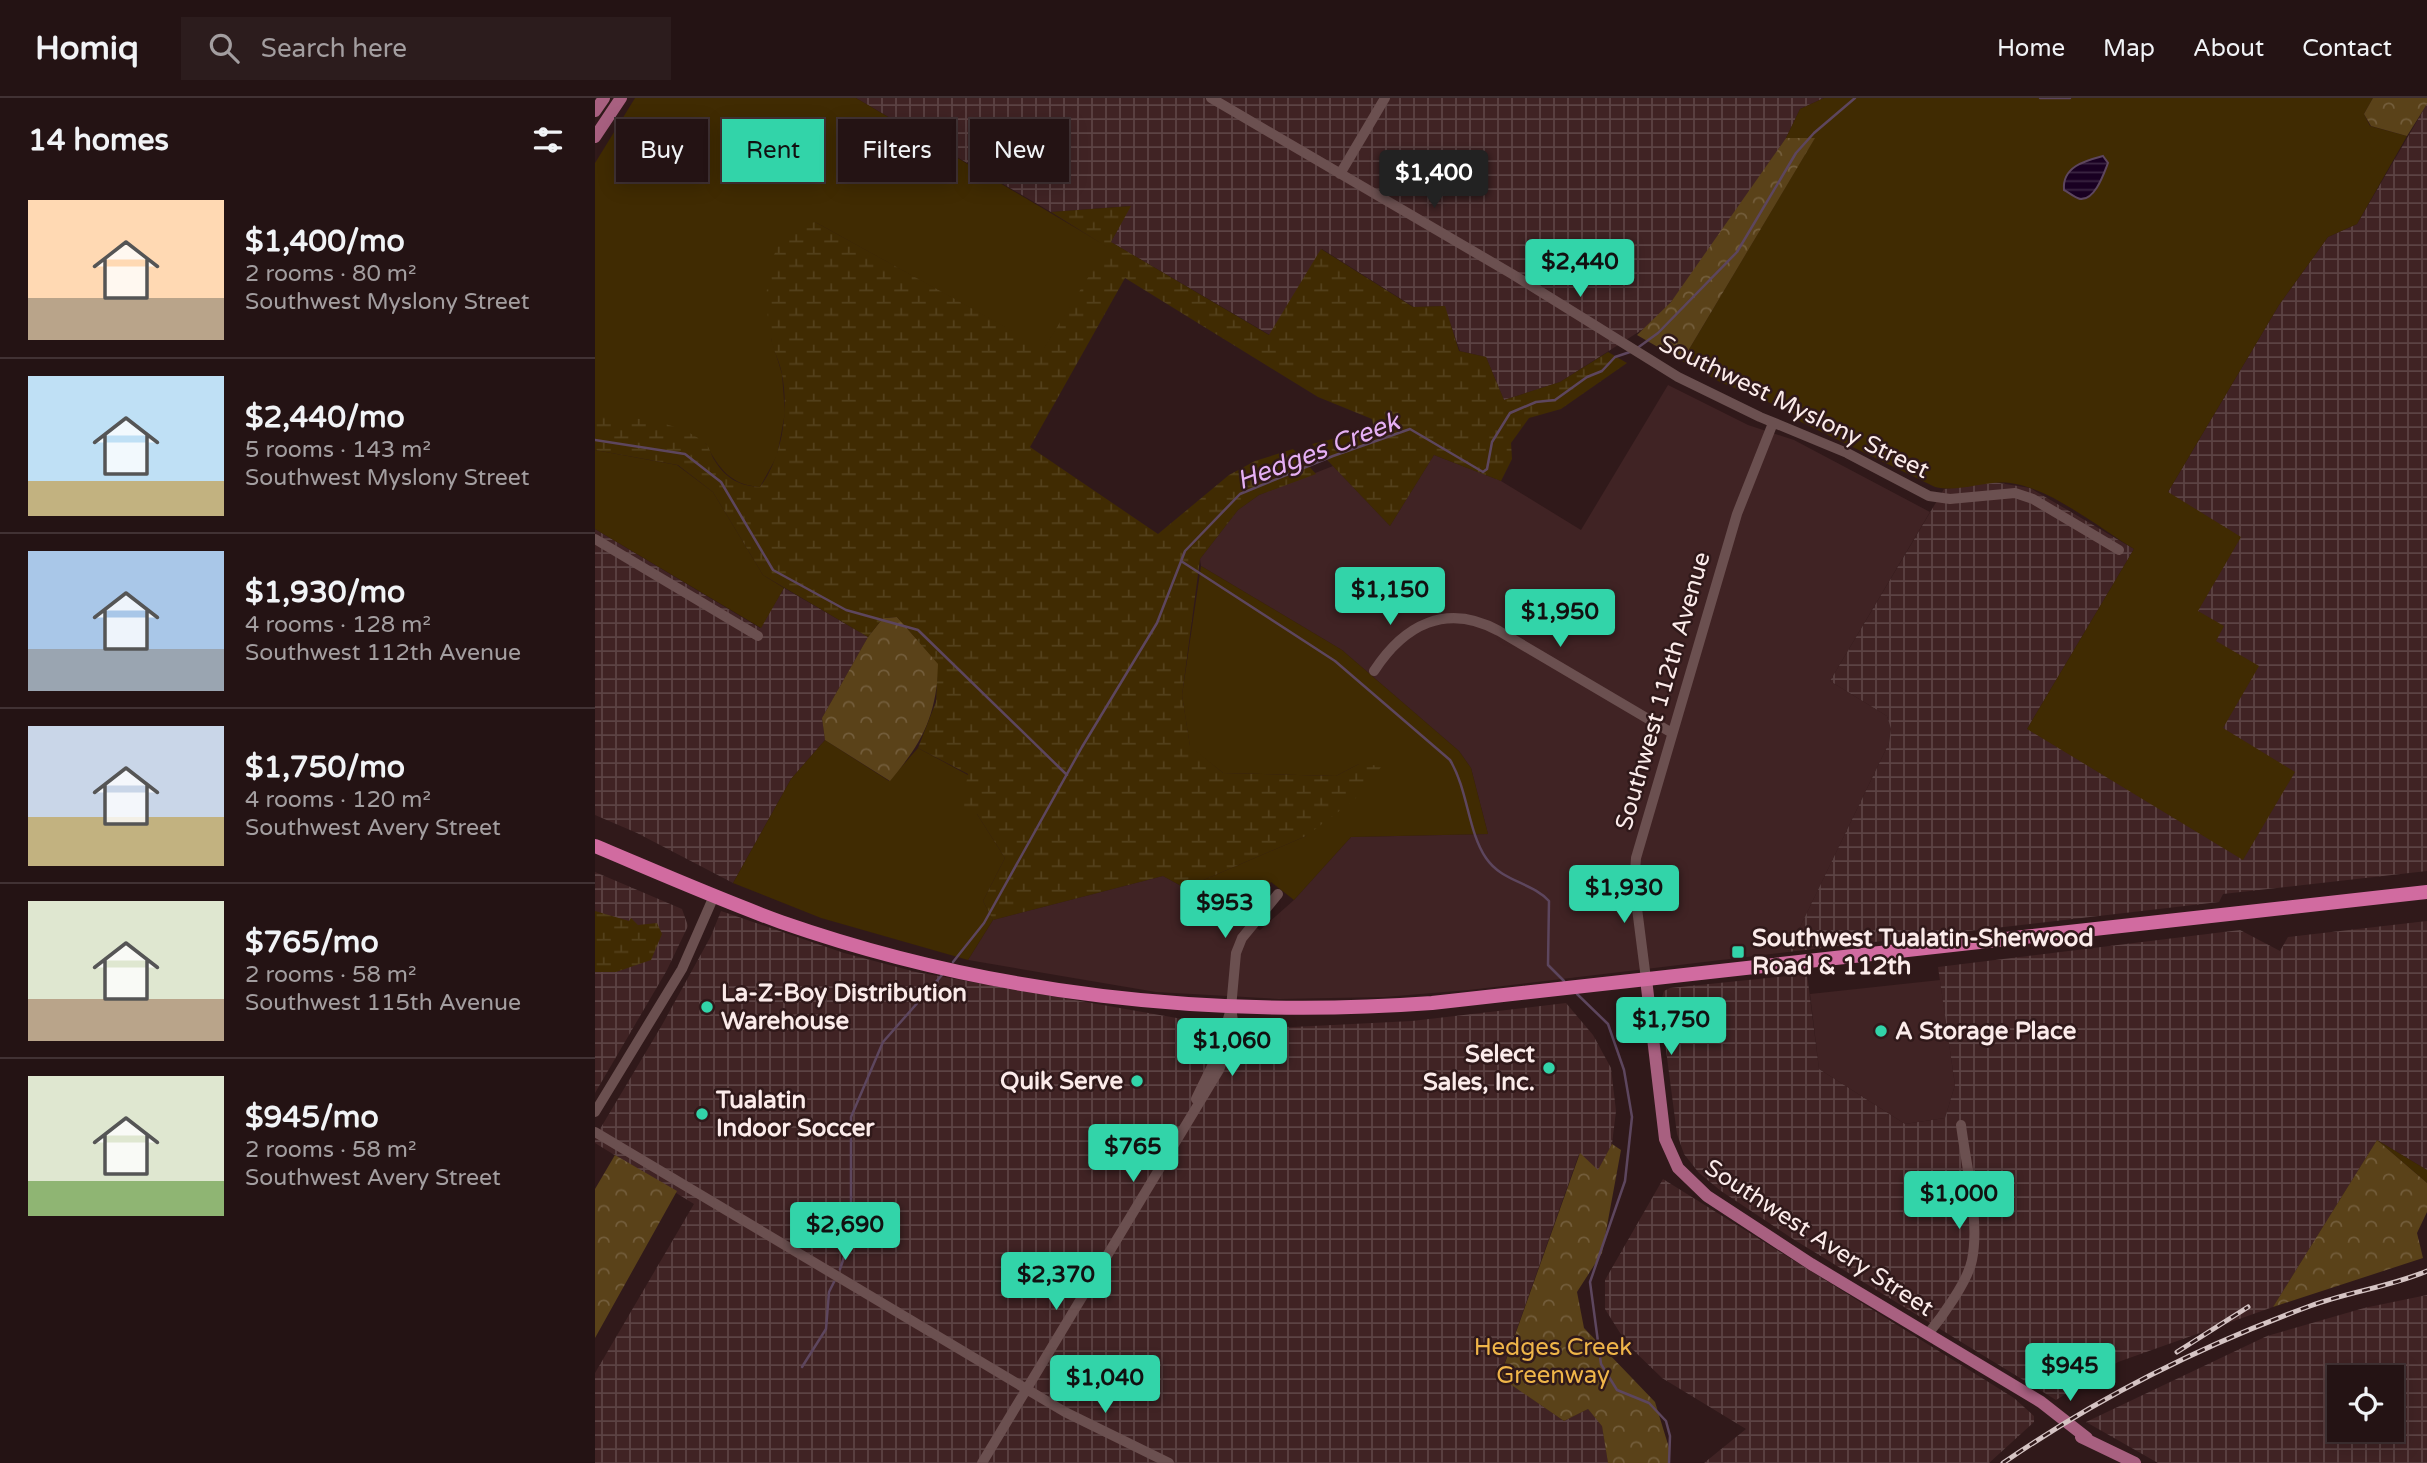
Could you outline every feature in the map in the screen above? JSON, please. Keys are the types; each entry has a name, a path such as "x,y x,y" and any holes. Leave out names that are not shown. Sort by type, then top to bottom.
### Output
{"highway":[{"path":"595,846 714,897 851,943 973,974 1078,993 1231,1008 1387,1006 2427,892"}],"main road":[{"path":"595,111 604,98"},
{"path":"595,137 621,98"},
{"name":"Southwest Avery Street","path":"1646,979 1662,1129 1678,1168 1714,1201 2031,1398 2065,1428 2135,1463"}],"street":[{"name":"Southwest Myslony Street","path":"1211,98 1647,359 1773,423 1847,453 1929,496 1950,499 2015,494 2033,499 2119,550"},
{"path":"1340,174 1385,98"},
{"name":"Southwest 112th Avenue","path":"1646,979 1635,867 1737,514 1773,423"},
{"path":"595,539 758,636"},
{"path":"1374,671 1396,641 1414,629 1435,620 1465,619 1489,625 1672,733"},
{"path":"982,1463 1224,1060 1234,1027 1231,1008 1233,968 1238,947 1278,894"},
{"path":"595,1112 683,969 714,897"},
{"path":"1928,1334 1965,1276 1973,1258 1974,1230 1961,1125"},
{"path":"595,1132 1065,1412 1169,1463"}],"shaded area":[{"path":"856,98 1824,98 1800,109 1786,138 1701,262 1651,324 1560,382 1504,400 1486,357 1460,351 1444,306 1414,307 1322,249 1270,335 1111,242 1130,206 1051,212 1000,182 1069,182 1069,119 970,119 970,165 956,156 956,119 892,119"},
{"path":"2427,104 2427,871 2223,894 2219,902 1788,952 1889,743 1891,729 1887,716 1830,681 1944,489 1993,482 2030,488 2134,549 2027,729 2223,728 2215,641 2198,611 2168,492 2279,305 2328,237 2357,224"},
{"path":"2103,156 2108,163 2090,196 2080,199 2064,190 2064,182 2070,170"},
{"path":"1668,385 1748,425 1794,440 1930,512 1830,681 1887,716 1891,729 1889,743 1788,952 1469,990 1384,997 1279,999 1156,992 968,960 993,920 1163,876 1260,930 1294,900 1351,837 1488,834 1471,768 1459,751 1342,650 1201,566 1200,559 1238,510 1259,495 1333,466 1390,526 1434,455 1501,481 1581,530"},
{"path":"595,529 760,628 784,588 868,637 822,718 825,740 791,779 733,883 637,833 595,815"},
{"path":"595,872 682,909 688,926 667,970 595,1093"},
{"path":"721,911 844,953 916,972 1205,1023 1293,1027 1412,1021 1566,1003 1593,1035 1611,1068 1616,1111 1612,1144 1598,1171 1579,1154 1500,1376 1564,1421 1588,1409 1602,1425 1608,1463 595,1463 595,1373 694,1204 595,1143 595,1131 600,1129 662,1025 711,936"},
{"path":"2427,921 2427,1170 2377,1140 2273,1307 2118,1362 2056,1400 1793,1239 1721,1191 1699,1173 1684,1154 1677,1134 1660,1004 1664,991 1670,988 1807,974 1819,1069 1905,1124 1945,1118 1955,1085 1938,967 2240,930 2280,951 2288,937"},
{"name":"A Storage Place","path":"1940,980 1955,1085 1945,1118 1905,1124 1819,1069 1810,994"},
{"path":"1663,1179 2014,1398 2034,1416 2034,1422 1989,1463 1704,1463 1746,1429 1662,1378 1627,1344 1605,1309 1605,1280"},
{"path":"2427,1295 2427,1463 2158,1463 2086,1422 2267,1336 2364,1308"}],"green space":[{"path":"635,98 856,98 892,119 838,119 838,182 956,182 956,157 970,165 970,182 998,182 1108,247 1044,349 815,222 771,338 782,374 785,413 777,456 760,487 750,486 727,474 706,444 645,421 595,417 595,163 616,129 616,182 708,182 708,119 622,119"},
{"path":"1824,98 2373,98 2364,114 2370,126 2407,136 2357,224 2328,237 2279,305 2168,492 2241,537 2198,611 2224,626 2216,641 2259,666 2223,728 2295,772 2243,860 2027,729 2134,549 2057,500 2025,486 1991,483 1954,488 1935,487 1801,422 1792,412 1720,382 1682,361 1814,139 1786,138 1800,109"},
{"path":"2373,98 2427,98 2427,104 2407,136 2371,126 2364,114"},
{"path":"1786,138 1815,138 1682,361 1637,335 1671,302"},
{"path":"1131,206 1111,242 1269,335 1321,249 1413,307 1445,306 1459,351 1486,357 1504,400 1560,382 1608,352 1627,363 1561,409 1529,418 1511,443 1512,459 1501,481 1434,455 1390,526 1312,444 1374,429 1372,419 1318,397 1125,278 1030,447 1158,534 1229,475 1255,461 1293,449 1316,474 1259,495 1238,510 1200,559 1182,695 1190,746 1223,773 1336,776 1359,764 1382,766 1354,800 1306,836 1185,888 1163,876 993,920 983,901 1005,858 977,814 961,809 968,774 918,748 936,702 938,664 897,617 883,618 868,637 763,575 713,492 678,465 595,450 595,417 653,421 682,429 707,445 719,467 729,477 746,485 760,487 779,447 785,403 782,374 768,323 768,279 775,252 791,226 815,222 1044,348 1107,247 1051,212"},
{"path":"595,450 677,465 713,492 763,575 784,588 761,628 595,529"},
{"path":"1201,566 1342,650 1459,751 1471,768 1488,834 1351,837 1294,900 1271,882 1241,919 1185,888 1306,836 1359,764 1336,776 1223,773 1190,747 1182,695"},
{"path":"897,617 939,664 931,714 926,727 890,781 825,740 822,718 868,637 883,618"},
{"path":"825,740 889,781 918,748 968,775 977,814 1005,858 983,901 993,920 968,960 821,918 733,883 791,779"},
{"path":"595,911 629,921 631,918 638,925 657,923 662,934 651,960 616,972 595,972"},
{"path":"2377,1140 2427,1170 2427,1183"},
{"path":"2377,1140 2427,1183 2427,1212 2417,1233 2423,1258 2273,1307"},
{"name":"Hedges Creek Greenway","path":"1612,1144 1621,1150 1602,1253 1577,1292 1584,1328 1655,1402 1670,1451 1670,1463 1608,1463 1602,1426 1588,1409 1564,1421 1500,1377 1580,1153 1598,1170"},
{"path":"615,1155 677,1191 595,1338 595,1189"}],"waterway":[{"name":"Hedges Creek","path":"1636,349 1658,333 1737,252 1796,153 1814,133 1855,98"},
{"name":"Hedges Creek","path":"2040,98 2070,98"},
{"name":"Hedges Creek","path":"953,962 984,923 1082,747 1157,623 1185,551 1240,494 1333,456 1410,429 1483,472 1487,469 1492,442 1510,413 1536,402 1555,400 1587,377 1602,371 1615,357 1630,352"},
{"path":"595,440 685,454 721,482 773,570 846,610 918,630 1067,775"},
{"name":"Hedges Creek","path":"1181,561 1335,661 1450,760 1461,784 1475,836 1486,858 1500,872 1549,901 1548,965 1564,981"},
{"name":"Hedges Creek","path":"840,1269 851,1237 851,1117 883,1042 942,975"},
{"name":"Hedges Creek","path":"1577,994 1608,1024 1624,1070 1632,1117 1625,1181 1590,1282 1601,1364 1617,1390 1649,1403 1666,1421 1670,1436 1669,1463"},
{"name":"Hedges Creek","path":"802,1367 826,1329 829,1292 834,1282"}],"railway":[{"path":"2003,1463 2077,1416 2189,1356 2310,1306 2427,1271"},
{"path":"2177,1352 2248,1307"}],"place":[{"name":"Southwest Tualatin-Sherwood Road & 112th","path":"1738,952"},
{"name":"La-Z-Boy Distribution Warehouse","path":"707,1007"},
{"name":"A Storage Place","path":"1881,1031"},
{"name":"Select Sales, Inc.","path":"1549,1068"},
{"name":"Quik Serve","path":"1137,1081"},
{"name":"Tualatin Indoor Soccer","path":"702,1114"}]}
